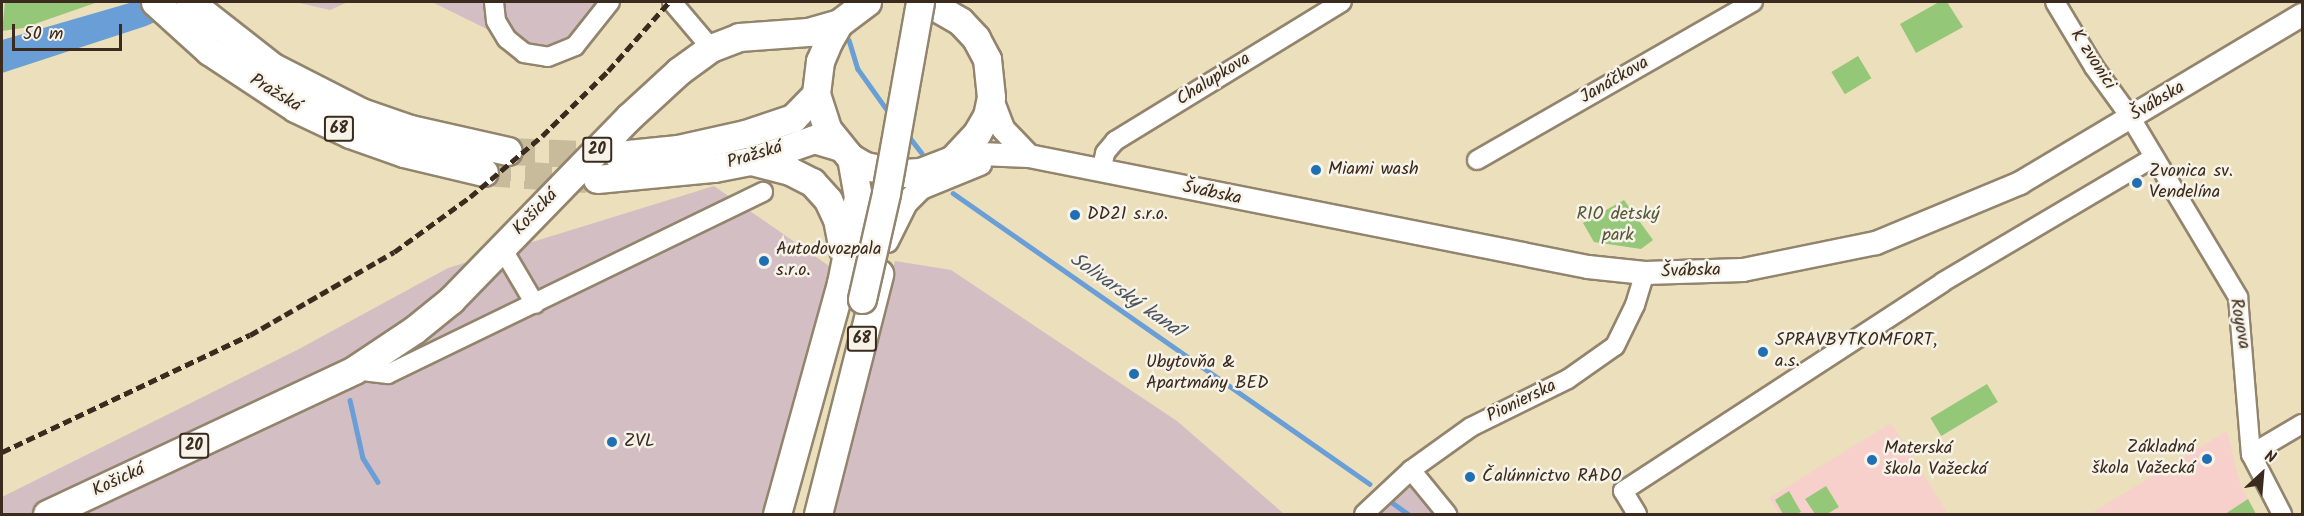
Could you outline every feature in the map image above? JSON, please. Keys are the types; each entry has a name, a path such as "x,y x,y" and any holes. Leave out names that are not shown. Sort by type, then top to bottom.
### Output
{"main road":[{"name":"Pražská","path":"155,2 209,51 295,108 350,134 404,153 484,172"},
{"name":"Pražská","path":"190,2 234,39 309,88 361,112 410,129 508,151"},
{"path":"808,514 850,293 873,190 905,2"},
{"path":"788,514 850,293 886,193 920,2"},
{"name":"68","path":"845,152 883,171 920,172 952,160 977,133 987,116 991,96 987,59 957,11 927,2"},
{"name":"Košická","path":"47,514 354,370 416,329 452,300 629,117 679,71 711,48 739,37 808,32 860,9"},
{"path":"816,88 820,61 860,9"},
{"path":"775,33 791,42 806,59 816,88"},
{"name":"Pražská","path":"618,155 696,147 745,134 794,117 816,88"},
{"name":"68","path":"777,514 850,293 858,197 845,152 820,112 816,88"},
{"name":"Pražská","path":"597,179 674,175 751,161 814,139 845,152"},
{"name":"68","path":"751,161 790,171 812,182 828,200 842,234 850,293"},
{"name":"68","path":"818,514 898,193 920,172"}],"street":[{"path":"494,2 496,21 507,39 524,52 548,57 575,46 610,2"},
{"path":"672,2 711,48"},
{"name":"Chalupkova","path":"1101,171 1105,153 1115,141 1342,2"},
{"name":"Janáčkova","path":"1476,160 1753,2"},
{"name":"K zvonici","path":"2055,2 2094,67 2131,118"},
{"name":"Švábska","path":"952,160 980,154 1029,156 1576,265 1645,273 1743,270 1876,243 2020,183 2302,15"},
{"path":"991,96 1002,129 1029,156"},
{"name":"Royova","path":"2131,118 2238,297 2251,454 2282,514"},
{"path":"887,241 906,203 921,188 972,166 1029,156"},
{"path":"1637,514 1623,492 1943,282 2154,157"},
{"path":"354,370 388,374 763,192"},
{"path":"502,248 535,304"},
{"name":"Pionierska","path":"1370,508 1411,470 1471,427 1568,379 1615,346 1635,305 1645,273"},
{"path":"2251,454 2302,424"},
{"path":"1411,470 1447,514"}],"shaded area":[{"path":"295,2 348,2 330,10"},
{"path":"432,2 613,2 565,56 495,33"},
{"path":"714,186 832,268 765,514 2,514 2,497 299,349 448,268"},
{"path":"895,261 951,270 1177,421 1284,514 829,514"},
{"name":"Materská škola Važecká","path":"1891,423 1948,514 1779,514 1769,498"},
{"name":"Základná škola Važecká","path":"2227,431 2241,487 2257,514 2090,514"},
{"path":"1410,469 1456,508 1461,514 1363,514"}],"green space":[{"path":"5,2 98,2 23,28 2,31"},
{"path":"1939,2 1947,2 1963,27 1916,53 1900,24"},
{"path":"1858,56 1871,78 1845,94 1831,72"},
{"name":"RIO detský park","path":"1624,200 1653,240 1641,249 1594,242 1583,223"},
{"path":"1987,384 1998,402 1941,436 1930,418"},
{"path":"1826,486 1839,507 1827,514 1815,514 1805,499"},
{"path":"1789,491 1801,512 1783,514 1775,500"},
{"path":"2248,499 2256,514 2225,514"}],"water":[{"path":"133,2 200,2 146,26 2,73 2,40"}],"waterway":[{"name":"Solivarský kanál","path":"849,40 858,69 890,114"},
{"name":"Solivarský kanál","path":"907,134 922,153"},
{"name":"Solivarský kanál","path":"953,193 1370,484"},
{"path":"350,400 363,458 378,482"},
{"name":"Solivarský kanál","path":"1386,498 1408,514"}],"tunnel":[{"path":"508,151 608,155"},
{"path":"484,172 587,179"}],"railway":[{"path":"2,452 250,335 394,252 470,197 542,136 608,71 669,2"}],"place":[{"name":"Miami wash","path":"1316,170"},
{"name":"Zvonica sv. Vendelína","path":"2137,183"},
{"name":"DD21 s.r.o.","path":"1075,215"},
{"name":"Autodovozpala s.r.o.","path":"764,261"},
{"name":"SPRAVBYTKOMFORT, a.s.","path":"1763,352"},
{"name":"Ubytovňa & Apartmány BED","path":"1134,374"},
{"name":"ZVL","path":"612,442"},
{"name":"Základná škola Važecká","path":"2207,459"},
{"name":"Materská škola Važecká","path":"1872,460"},
{"name":"Čalúnnictvo RADO","path":"1470,477"}]}
